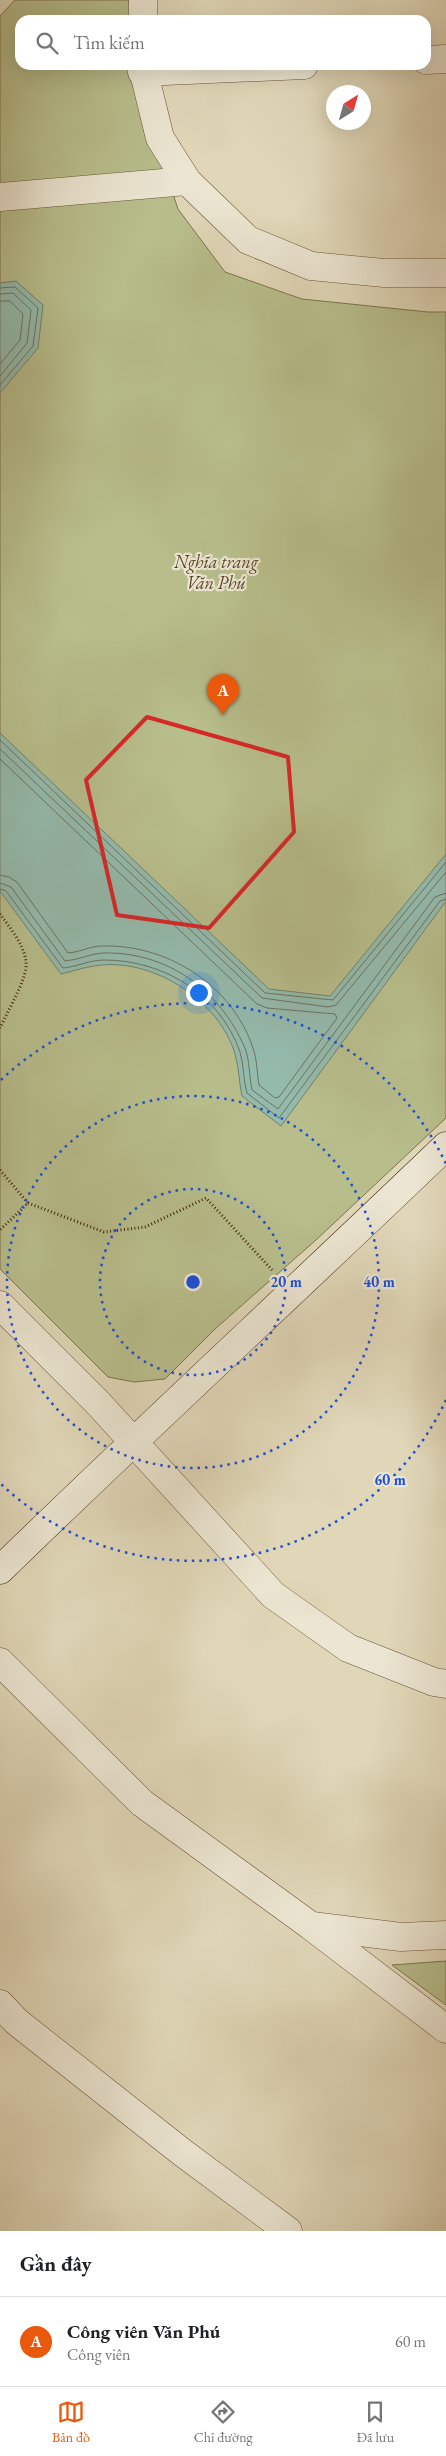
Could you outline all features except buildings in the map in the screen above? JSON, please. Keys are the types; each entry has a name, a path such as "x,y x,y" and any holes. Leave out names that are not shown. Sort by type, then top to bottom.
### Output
{"street":[{"path":"143,0 143,15"},
{"path":"431,60 446,59"},
{"path":"143,70 160,138 187,181 248,240 311,266 384,273 446,273"},
{"path":"0,197 187,181"},
{"path":"0,1570 132,1441 293,1293 446,1146"},
{"path":"0,1305 98,1403 272,1595 348,1648 434,1682 446,1684"},
{"path":"0,1662 142,1803 311,1926 446,2029"},
{"path":"311,1926 401,1937 446,1935"},
{"path":"0,2004 17,2022 175,2147 288,2231"}],"path":[{"path":"0,914 18,939 26,963 22,980 0,1028"},
{"path":"0,1170 28,1203 104,1232 145,1227 206,1198 293,1293"},
{"path":"0,1230 28,1203"}],"highlighted area":[{"path":"147,717 288,757 294,832 209,928 117,915 86,780"}],"green space":[{"name":"Nghĩa trang Văn Phú","path":"15,0 129,0 130,15 15,15 15,70 134,70 135,80 178,209 225,272 302,299 428,312 446,312 446,1118 316,1240 215,1329 165,1379 134,1382 108,1377 0,1269 0,16"},
{"path":"446,1961 446,2005 392,1965"}],"water":[{"path":"16,281 43,305 38,348 0,393 0,283"},
{"path":"0,733 269,989 330,996 446,854 446,901 281,1126 242,1096 235,1054 227,1035 215,1017 201,1002 183,988 164,977 143,969 123,965 86,967 61,974 0,891"}],"place":[{"name":"Công viên Văn Phú","path":"223,715"}]}
